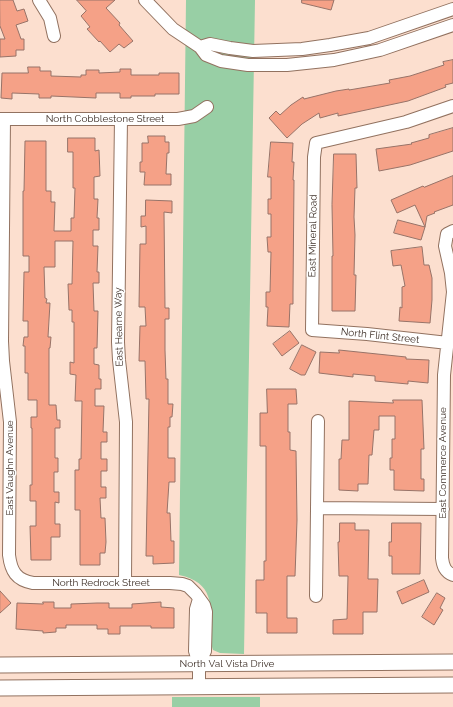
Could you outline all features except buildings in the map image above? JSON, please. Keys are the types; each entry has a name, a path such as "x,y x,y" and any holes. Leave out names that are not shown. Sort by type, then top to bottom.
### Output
{"main road":[{"name":"North Val Vista Drive","path":"0,665 453,662"},
{"path":"0,688 453,685"}],"street":[{"path":"39,0 50,18 54,36"},
{"path":"145,0 173,29 200,47 206,56 212,59 252,65 312,63 361,54 380,50 453,25"},
{"path":"200,47 210,44 253,51 302,49 369,38 453,9"},
{"name":"East Mineral Road","path":"312,330 314,157 316,143 406,122 453,106"},
{"name":"North Cobblestone Street","path":"2,119 183,118 194,116 207,107"},
{"name":"East Vaughn Avenue","path":"2,119 2,341 3,365 10,412 9,555 12,570 15,575"},
{"name":"East Hearne Way","path":"120,119 118,360 126,422 125,583"},
{"name":"East Commerce Avenue","path":"450,232 445,246 451,269 453,292 444,375 442,558 444,567 450,573"},
{"name":"North Flint Street","path":"312,330 367,334 448,343"},
{"path":"316,596 318,421"},
{"path":"317,508 443,508"},
{"name":"North Redrock Street","path":"15,575 20,580 33,583 176,583 188,586 199,599 196,609 195,651 199,664"},
{"path":"199,664 199,687"}],"green space":[{"path":"186,0 255,0 244,654 220,653 213,650 210,605 205,589 199,583 190,578 179,575"},
{"path":"172,697 260,697 260,707 172,707"}]}
